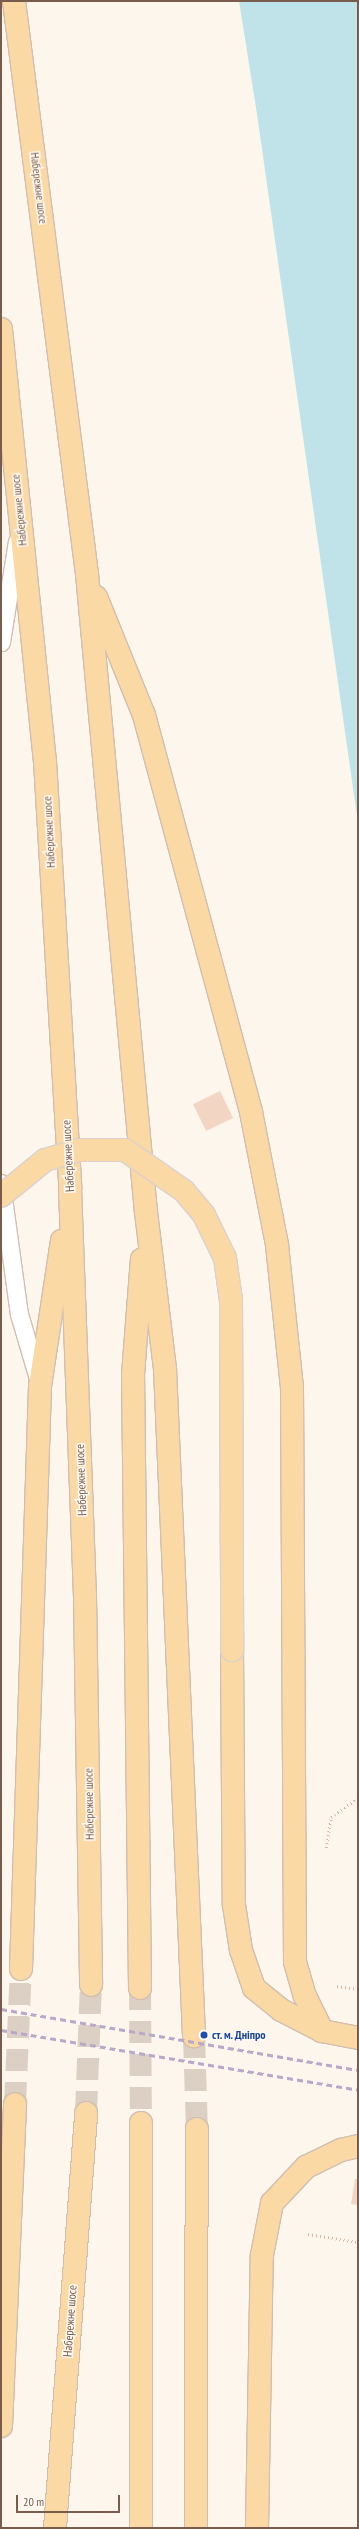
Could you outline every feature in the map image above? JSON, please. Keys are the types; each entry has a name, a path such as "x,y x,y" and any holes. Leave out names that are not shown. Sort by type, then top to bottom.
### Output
{"main road":[{"name":"Набережне шосе","path":"14,1 87,574 146,1212 165,1369 194,2036"},
{"name":"Набережне шосе","path":"1,329 45,761 70,1188 85,1596 91,1985"},
{"path":"87,574 144,715 251,1112 277,1246 292,1387 296,1962 305,1996 322,2031"},
{"path":"1,1196 45,1160 79,1150 125,1150 184,1191 204,1215 225,1258 231,1300 234,1905 241,1950 254,1988 281,2010 322,2031 358,2038"},
{"path":"21,1968 40,1386 70,1188"},
{"name":"Набережне шосе","path":"140,1988 133,1375 146,1212"},
{"path":"1,2426 15,2104"},
{"name":"Набережне шосе","path":"55,2528 86,2113"},
{"path":"141,2123 141,2528"},
{"path":"196,2528 198,2490 197,2129"},
{"path":"257,2528 262,2255 272,2203 306,2167 341,2150 358,2146"},
{"path":"198,2490 202,2528"}],"lane":[{"path":"1,642 20,523"},
{"path":"1,1183 19,1314 40,1386"}],"path":[{"path":"325,1854 331,1818 358,1798"},
{"path":"337,1986 358,1989"},
{"path":"308,2234 358,2242"}],"water":[{"path":"239,1 358,1 358,823 257,114"}],"building":[{"path":"220,1091 233,1118 206,1131 193,1104"},
{"path":"355,2179 358,2179 358,2205 351,2204"}],"tunnel":[{"path":"15,2104 21,1969"},
{"path":"86,2113 91,1985"},
{"path":"140,1988 141,2123"},
{"path":"194,2036 197,2129"}],"railway":[{"path":"1,2009 358,2070"},
{"path":"1,2030 358,2090"}],"place":[{"name":"ст. м. Дніпро","path":"204,2035"}]}
